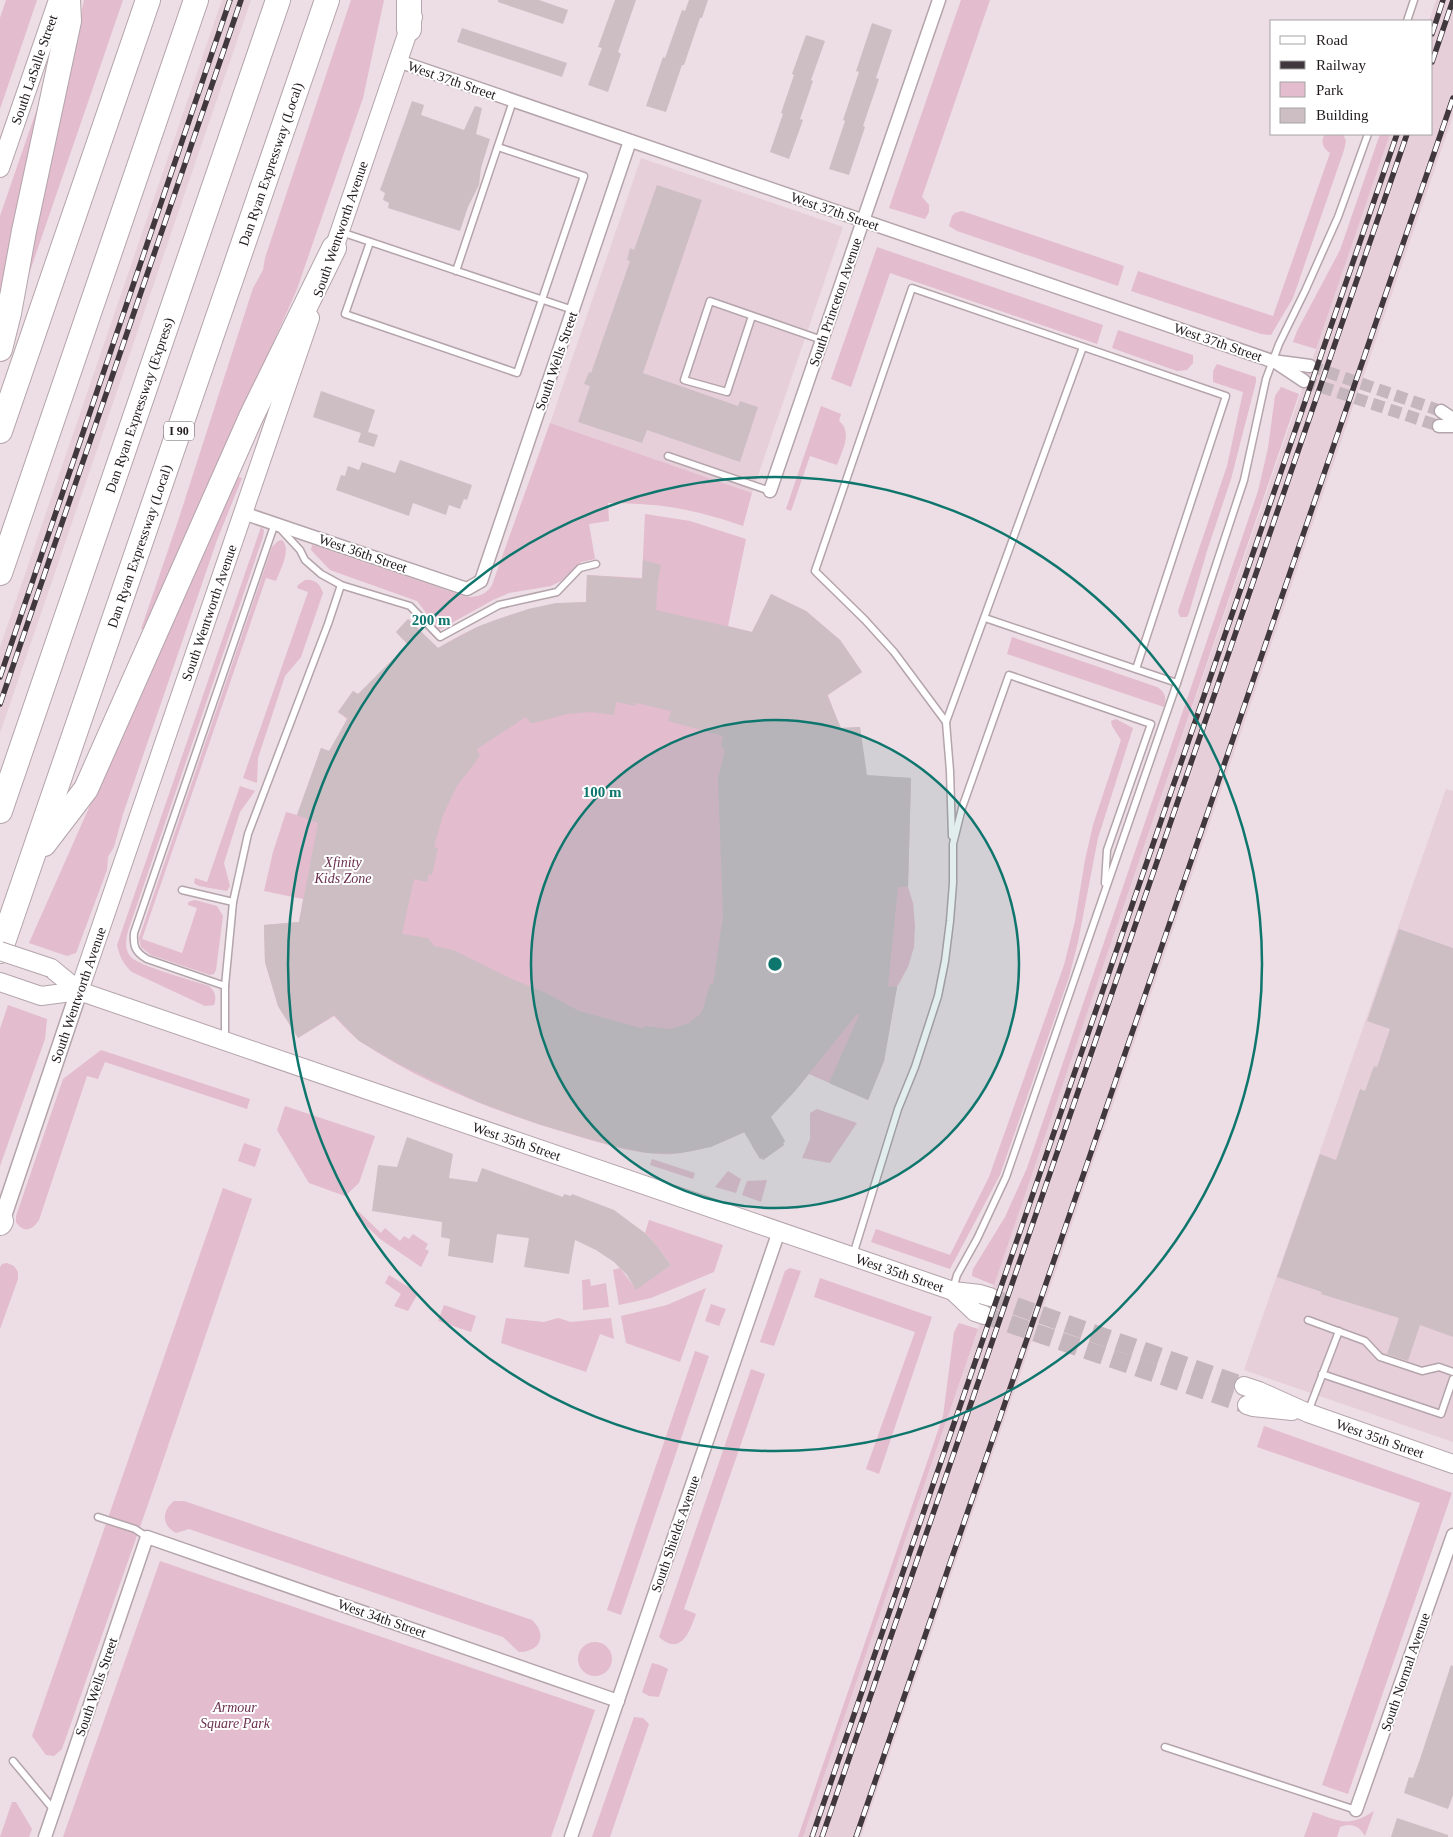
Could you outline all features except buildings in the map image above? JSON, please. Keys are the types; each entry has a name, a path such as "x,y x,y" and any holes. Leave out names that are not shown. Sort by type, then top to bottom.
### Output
{"highway":[{"path":"0,349 69,21 68,0"},
{"path":"0,431 148,0"},
{"path":"0,573 196,0"},
{"name":"Dan Ryan Expressway (Express)","path":"0,811 278,0"},
{"name":"Dan Ryan Expressway (Local)","path":"0,951 327,0"},
{"path":"409,0 409,29"},
{"path":"31,862 86,789 251,416 337,240"}],"main road":[{"name":"South LaSalle Street","path":"0,168 58,0"},
{"name":"South Wentworth Avenue","path":"79,991 419,0"},
{"name":"West 35th Street","path":"0,951 51,968 79,991 952,1291 990,1297"},
{"name":"West 35th Street","path":"0,982 42,996 79,991"},
{"name":"West 35th Street","path":"952,1291 975,1312 984,1315"},
{"name":"West 35th Street","path":"1244,1386 1308,1413 1453,1464"},
{"name":"West 35th Street","path":"1246,1404 1253,1407 1308,1413"}],"street":[{"name":"South Princeton Avenue","path":"770,491 940,0"},
{"name":"West 37th Street","path":"398,61 1272,361 1310,366"},
{"name":"South Wells Street","path":"481,581 630,141"},
{"name":"West 37th Street","path":"1272,361 1304,381"},
{"path":"1441,411 1453,419"},
{"path":"1438,426 1453,426"},
{"name":"West 36th Street","path":"243,513 467,589 481,581"},
{"name":"South Wentworth Avenue","path":"0,1223 79,991"},
{"name":"South Shields Avenue","path":"571,1837 779,1231"},
{"name":"South Normal Avenue","path":"1356,1810 1453,1535"},
{"name":"South Wells Street","path":"45,1837 147,1537"},
{"name":"West 34th Street","path":"147,1537 618,1700"}],"lane":[{"path":"1407,20 1414,0"},
{"path":"456,271 513,101"},
{"path":"952,1291 957,1275 977,1239 1006,1177 1177,683 1244,480 1266,378 1272,361 1338,217 1368,135"},
{"path":"370,242 345,314 517,372 584,176 498,147"},
{"path":"337,240 370,242 572,310"},
{"path":"946,722 894,652 860,614 815,571 912,288 1226,396 1136,669"},
{"path":"752,316 727,392 684,380 710,301 822,340"},
{"path":"853,1257 895,1118 915,1067 938,996 945,961 953,883 950,771 946,722 1083,347"},
{"path":"668,456 770,491"},
{"path":"225,986 142,956 137,953 133,944 134,933 275,523 300,550 305,560 321,574 341,585 410,606 440,637 499,605 558,592 580,568 596,564"},
{"path":"224,1041 225,986 233,902 248,834 341,585"},
{"path":"985,618 1177,683"},
{"path":"953,844 962,808 1009,676 1151,724 1107,850 1105,892"},
{"path":"182,890 233,902"},
{"path":"1308,1320 1365,1341 1380,1357 1422,1371 1439,1367 1453,1372"},
{"path":"1308,1413 1338,1331"},
{"path":"1322,1374 1441,1414 1453,1379"},
{"path":"98,1517 135,1529 147,1537"},
{"path":"1165,1747 1356,1810"},
{"path":"14,1761 54,1810"}],"shaded area":[{"path":"222,0 251,0 0,733 0,647"},
{"path":"1436,0 1453,0 1453,116 861,1837 803,1837 1390,135 1433,135 1433,20 1429,20"},
{"path":"641,158 843,227 752,493 550,423"},
{"path":"1446,789 1453,791 1453,1442 1244,1370"}],"green space":[{"path":"6,0 37,0 0,109 0,18"},
{"path":"84,0 123,0 28,277 25,276"},
{"path":"351,0 384,0 363,98 297,289 147,630 141,629 253,288 263,270 265,258"},
{"path":"961,0 990,0 922,197 929,205 929,212 925,219 889,208"},
{"path":"40,100 43,101 0,306 0,216"},
{"path":"1325,135 1343,135 1346,141 1293,298 1271,335 1261,334 1131,291 1138,271 1273,316 1330,153 1323,145"},
{"path":"1380,135 1390,135 1316,349 1293,342 1340,250"},
{"path":"962,211 1124,266 1118,286 957,231 949,226 952,216"},
{"path":"877,247 1103,325 1097,344 890,273 851,387 831,379"},
{"path":"1118,330 1193,355 1193,363 1187,370 1177,371 1112,348"},
{"path":"1217,364 1256,377 1256,382 1231,479 1189,613 1187,617 1180,617 1178,611 1227,466 1243,392 1213,382 1213,371"},
{"path":"1281,387 1299,394 994,1285 972,1276 973,1269 1005,1217 1027,1168 1258,491 1268,448 1275,396"},
{"path":"821,406 841,414 839,421 843,425 846,436 844,448 837,465 810,456 791,511 786,509"},
{"path":"550,423 752,493 743,526 709,515 677,508 644,504 608,503 609,521 589,524 595,559 581,562 561,581 551,586 509,593 439,630 417,601 330,570 311,550 312,545 316,546 467,597 478,596 484,593 492,585"},
{"path":"236,476 242,478 217,540 123,814 114,847 108,857 107,870 76,953 67,956 29,943"},
{"name":"Xfinity Kids Zone","path":"645,514 690,521 746,539 728,626 752,632 771,594 806,611 840,640 862,672 828,695 840,728 860,727 864,758 845,775 911,778 908,887 913,903 914,947 908,967 897,987 884,1061 868,1100 809,1074 764,1122 777,1128 785,1141 784,1145 763,1160 762,1158 760,1159 752,1146 757,1141 749,1130 699,1150 656,1154 617,1147 523,1119 439,1086 386,1058 361,1042 334,1016 298,1038 278,1006 265,962 264,925 299,922 303,899 264,891 273,852 286,812 297,815 321,748 345,757 348,750 334,743 347,719 338,712 353,691 373,705 408,645 396,632 408,619 438,648 473,629 509,615 546,606 586,602 587,575 642,578"},
{"path":"261,527 264,530 263,537 126,941 126,948 129,954 136,961 209,986 215,994 215,1002 214,1005 205,1006 132,972 122,960 117,945"},
{"path":"282,540 285,544 286,554 282,566 276,581 266,578 142,939 182,953 197,908 188,905 188,902 195,900 217,906 223,916 216,970 214,974 210,975 151,955 141,947 139,938 272,547"},
{"path":"305,580 312,580 317,583 323,593 301,657 285,676 258,758 257,783 243,778 308,592 297,588"},
{"path":"1012,637 1157,687 1165,696 1164,707 1007,654"},
{"path":"1116,719 1133,728 1098,838 1078,942 1069,977 1000,1175 950,1269 871,1242 876,1229 950,1255 989,1177 1064,965 1075,921 1093,825 1121,740 1112,726 1111,721"},
{"path":"240,786 255,791 240,812 224,863 230,886 227,891 199,886 194,883 195,878 207,882"},
{"path":"8,1005 47,1019 45,1039 0,1166 0,1029"},
{"path":"101,1050 250,1099 247,1109 105,1062 98,1079 87,1076 39,1220 28,1229 22,1228 16,1222 16,1216 63,1079"},
{"path":"285,1106 375,1136 359,1183 345,1196 309,1183 277,1130"},
{"path":"817,1109 857,1123 830,1163 802,1158 810,1139 810,1113"},
{"path":"244,1143 261,1149 255,1167 238,1161"},
{"path":"652,1159 695,1173 693,1179 650,1165"},
{"path":"728,1171 741,1179 736,1193 715,1187"},
{"path":"767,1180 761,1202 742,1195 747,1181"},
{"path":"223,1188 252,1199 62,1749 54,1756 46,1755 32,1736"},
{"path":"358,1211 381,1233 385,1228 400,1241 404,1236 409,1239 413,1234 428,1244 425,1249 429,1251 421,1267 380,1239 355,1215"},
{"path":"649,1220 723,1245 714,1272 651,1298 619,1305 613,1270 620,1268 636,1289 671,1265 645,1233"},
{"path":"7,1263 14,1266 18,1272 18,1279 0,1329 0,1267 2,1264"},
{"path":"790,1268 801,1271 774,1346 760,1342 785,1271"},
{"path":"389,1275 418,1293 408,1311 394,1306 401,1294 385,1283"},
{"path":"820,1278 932,1317 879,1474 866,1469 915,1332 814,1297"},
{"path":"590,1279 591,1286 606,1283 609,1307 583,1310 582,1280"},
{"path":"706,1288 680,1362 626,1343 621,1316 667,1305"},
{"path":"711,1304 726,1309 719,1326 705,1321"},
{"path":"444,1305 476,1316 471,1332 438,1321"},
{"path":"506,1318 544,1322 558,1318 571,1322 611,1318 614,1339 600,1334 586,1372 501,1343"},
{"path":"959,1323 978,1329 803,1837 798,1837 943,1416 954,1332"},
{"path":"695,1351 709,1356 621,1615 607,1610"},
{"path":"751,1369 765,1374 684,1609 696,1614 684,1639 674,1644 667,1642 659,1637"},
{"path":"1264,1426 1452,1493 1348,1794 1322,1785 1420,1503 1257,1447"},
{"path":"174,1501 184,1501 532,1620 540,1631 539,1642 532,1649 519,1652 503,1637 189,1529 176,1533 168,1526 165,1518 167,1509"},
{"name":"Armour Square Park","path":"160,1561 595,1710 551,1837 63,1837"},
{"path":"595,1642 602,1643 607,1647 611,1652 611,1666 607,1671 602,1675 595,1676 588,1675 583,1671 579,1666 578,1659 579,1652 583,1647 588,1643"},
{"path":"652,1663 668,1669 659,1697 649,1696 642,1692"},
{"path":"634,1717 643,1718 649,1724 610,1837 592,1837"},
{"path":"12,1802 16,1802 32,1829 29,1837 0,1837"},
{"path":"1374,1811 1365,1836 1357,1827 1348,1825 1340,1827 1337,1837 1304,1837 1313,1812 1337,1820 1351,1821 1358,1820"}],"tunnel":[{"path":"1310,366 1441,411"},
{"path":"1304,381 1439,426"},
{"path":"990,1297 1244,1386"},
{"path":"984,1315 1247,1405"}],"railway":[{"path":"0,677 230,0"},
{"path":"0,704 241,0"},
{"path":"1433,31 1443,0"},
{"path":"1433,59 1453,0"},
{"path":"856,1837 1453,98"},
{"path":"812,1837 1397,135"},
{"path":"822,1837 1407,135"}]}
